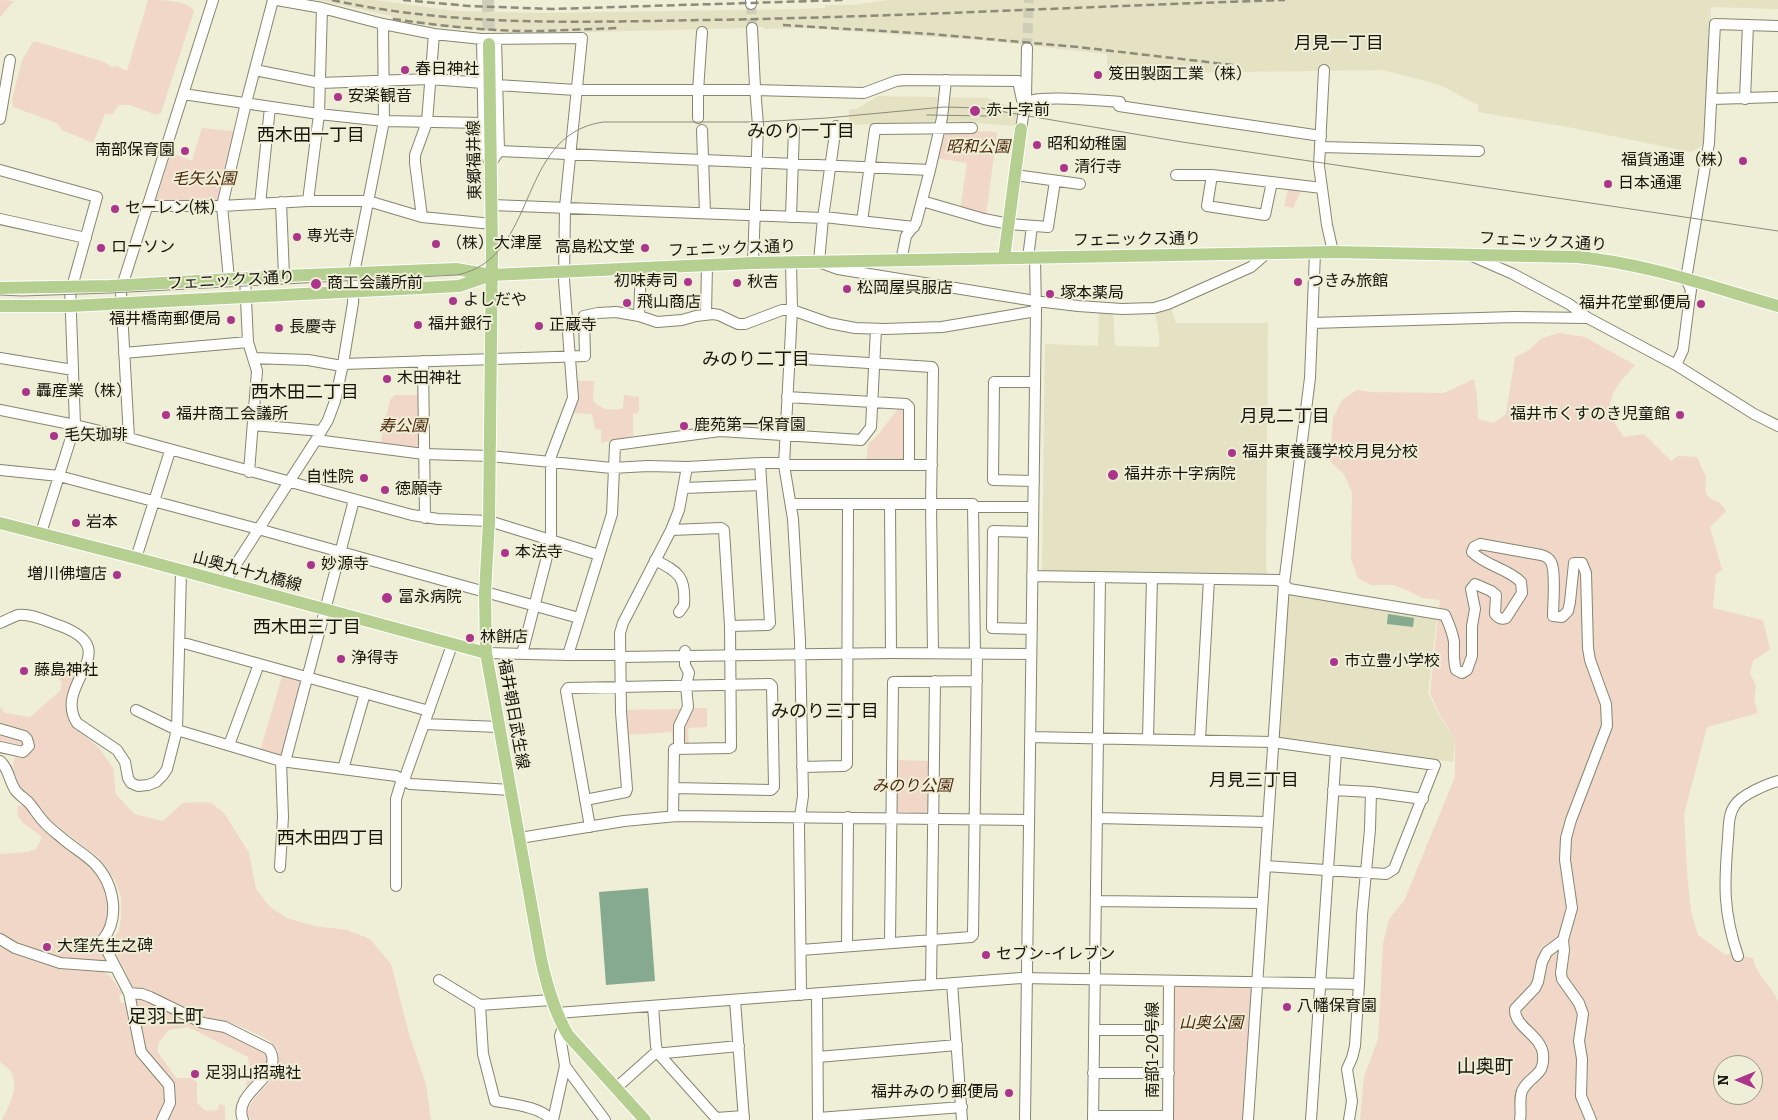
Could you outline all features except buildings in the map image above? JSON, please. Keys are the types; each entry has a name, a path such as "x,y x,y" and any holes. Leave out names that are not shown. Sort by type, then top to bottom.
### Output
{"main road":[{"name":"東郷福井線","path":"489,40 492,205 491,275"},
{"path":"1004,258 1021,129"},
{"name":"フェニックス通り","path":"0,288 122,285 456,269 491,275 753,263 1333,252 1603,259 1778,306"},
{"name":"フェニックス通り","path":"0,306 70,306 459,286 491,275"},
{"name":"福井朝日武生線","path":"491,275 492,359 489,521 485,593 486,653 541,959 551,1000 568,1035 645,1120"},
{"name":"山奥九十九橋線","path":"0,523 486,653"}],"street":[{"path":"129,438 122,285 214,0"},
{"path":"229,279 222,206 273,0"},
{"path":"277,0 322,8 383,24 434,34 489,40 582,38 565,207 564,272 573,398 551,456 551,541 522,654"},
{"path":"308,201 319,114 322,8"},
{"path":"224,583 319,436 328,420 334,401 355,291 354,273 384,121 383,24"},
{"path":"1676,365 1683,350 1691,290 1686,280 1709,143 1715,24 1778,26"},
{"path":"1745,98 1748,25"},
{"path":"752,28 758,125 753,263"},
{"path":"698,118 702,32"},
{"path":"422,217 415,163 427,122 434,34"},
{"path":"489,40 497,84 499,151 491,163 484,154 483,83 489,40"},
{"path":"1021,129 1025,102 1027,48"},
{"path":"0,68 10,60 0,119"},
{"path":"255,70 320,82 430,79 483,83"},
{"path":"1324,70 1319,166 1333,252"},
{"path":"901,260 906,236 916,223 930,170 942,118 946,80"},
{"path":"497,84 576,90 755,90 864,94 896,81 1018,80 1022,100 1025,102"},
{"path":"183,94 319,114 384,121 484,123"},
{"path":"1712,99 1778,97"},
{"path":"1025,102 1039,98 1120,102 1119,106 1321,136"},
{"path":"260,204 270,107"},
{"path":"836,126 820,262 838,269 1036,306 1122,309 1154,308 1168,304 1251,267 1267,253"},
{"path":"862,221 875,129 972,128"},
{"path":"791,217 794,129"},
{"path":"702,130 705,213"},
{"path":"1320,147 1479,151"},
{"path":"499,151 930,170"},
{"path":"0,170 97,197 71,287 74,425 41,533"},
{"path":"1176,175 1212,175 1322,188"},
{"path":"1212,175 1207,206 1265,215 1272,182"},
{"path":"1015,176 1080,184"},
{"path":"922,201 984,219 1009,224 1048,227 1055,181"},
{"path":"147,206 222,206 308,201 368,201 422,217 492,224"},
{"path":"280,202 284,276"},
{"path":"492,205 824,218 914,227"},
{"path":"0,220 86,238"},
{"path":"1025,1120 1036,306 1032,258 1032,226"},
{"path":"1248,1120 1284,584 1310,378 1315,252"},
{"path":"1471,255 1513,274 1569,304 1588,318 1676,365 1754,414 1778,426"},
{"path":"791,262 792,310 784,464 791,504 800,654 803,796 800,818 801,995"},
{"path":"706,315 707,265"},
{"path":"639,316 641,268"},
{"path":"244,278 248,342 257,371 249,472"},
{"path":"253,358 308,360 342,365 585,356 584,316 598,313 616,312 639,316 657,322 682,320 696,316 719,315 738,324 745,324 782,310 792,310 829,324 876,329 942,327 1036,306"},
{"path":"1312,323 1514,317 1588,318"},
{"path":"568,655 612,514 615,445 714,431 861,440 870,427 876,329"},
{"path":"124,353 248,342"},
{"path":"0,358 72,370"},
{"path":"789,358 932,367 933,369 931,504 933,653"},
{"path":"423,361 425,518"},
{"path":"1034,481 994,480 994,382 1035,382"},
{"path":"787,397 906,404 910,407 909,464"},
{"path":"0,410 129,438 170,451 425,518 489,521 599,555"},
{"path":"253,425 424,454 490,456 615,468 760,464 932,465"},
{"path":"136,558 170,451"},
{"path":"730,626 768,625 770,623 760,464"},
{"path":"585,800 626,792 627,789 621,712 620,633 623,623 671,530 684,488 687,467"},
{"path":"0,470 59,476 580,618"},
{"path":"684,488 762,485"},
{"path":"280,867 283,817 283,761 308,677 354,500"},
{"path":"791,504 973,504 977,681 973,935 971,937 801,950"},
{"path":"802,768 844,766 847,764 849,654 848,504"},
{"path":"890,504 891,653"},
{"path":"973,507 1033,507"},
{"path":"671,530 721,528 724,530 730,626 731,747 674,749 673,816"},
{"path":"1032,629 992,628 994,531 1033,532"},
{"path":"1032,576 1279,580 1289,589 1446,615 1454,641 1456,670 1462,672 1467,670 1472,656 1472,626 1475,609 1472,589 1475,584 1491,591 1496,596 1495,614 1498,618 1502,619 1506,618 1522,594 1521,582 1502,569 1478,558 1472,552 1474,547 1480,544 1541,554 1546,557 1551,562 1553,571 1553,616 1562,617 1568,611 1574,563 1582,563 1586,572 1588,648 1590,660 1606,704 1607,726 1566,838 1565,860 1572,908 1563,940 1564,950 1561,973 1562,979 1579,1003 1583,1014 1579,1041 1582,1059 1582,1096 1591,1120"},
{"path":"655,560 674,570 681,577 684,585 684,605 679,612"},
{"path":"0,623 18,615 29,616 60,625 84,640 89,655 73,693 74,718 77,723 117,750 122,756 131,783 138,786 148,785 156,782 167,769 177,730 181,571"},
{"path":"1100,577 1093,1118 1168,1118"},
{"path":"1148,738 1152,578"},
{"path":"1200,740 1209,579"},
{"path":"180,642 429,711"},
{"path":"396,886 396,799 452,645"},
{"path":"486,653 620,656 685,653 730,655 1032,654"},
{"path":"679,749 678,726 688,707 686,685 688,673 685,665 685,653"},
{"path":"228,745 259,664"},
{"path":"931,985 930,940 934,818 935,681"},
{"path":"890,943 893,682 977,681"},
{"path":"590,827 566,691 571,686 770,684 772,686 774,787 771,790 674,788"},
{"path":"343,769 365,693"},
{"path":"136,710 177,730 283,761 396,776 410,784 511,790"},
{"path":"424,724 499,727"},
{"path":"0,729 24,736 27,739 28,746 23,752 0,747"},
{"path":"1030,737 1272,742 1435,765 1394,869 1386,874 1265,866"},
{"path":"1310,1120 1336,752"},
{"path":"0,762 4,765 11,784 17,792 30,802 44,822 94,862 103,873 111,891 113,909 111,926 102,941 130,993 141,1052 169,1085 170,1104 162,1120"},
{"path":"1738,956 1729,928 1726,906 1726,858 1730,814 1737,802 1778,780"},
{"path":"1333,790 1371,792 1423,799"},
{"path":"1349,1120 1352,1101 1347,1069 1355,1046 1360,984 1364,873 1370,829 1371,792"},
{"path":"520,838 624,821 673,816 1029,820"},
{"path":"847,946 848,817"},
{"path":"1097,818 1267,822"},
{"path":"1096,901 1262,903"},
{"path":"0,939 15,948 60,963 115,967"},
{"path":"1520,1120 1522,1092 1541,1071 1542,1052 1538,1042 1516,1016 1515,1009 1535,988 1542,962 1547,952 1563,940"},
{"path":"556,1013 1027,978 1360,984"},
{"path":"439,980 480,1005 551,1000"},
{"name":"南部1-20号線","path":"1168,1118 1169,981"},
{"path":"952,983 962,1120"},
{"path":"130,993 150,997 203,1023 226,1027 269,1049 272,1056 270,1069 244,1099 241,1107 243,1120"},
{"path":"817,994 818,1119 962,1107"},
{"path":"653,1006 658,1052 716,1118 744,1118 735,1000"},
{"path":"480,1005 483,1054 495,1101 538,1110 545,1113 552,1120"},
{"path":"552,1120 565,1066 560,1036 563,1026"},
{"path":"1094,1030 1169,1030"},
{"path":"818,1057 957,1045"},
{"path":"616,1088 658,1052 739,1046"},
{"path":"565,1066 605,1120"},
{"path":"1093,1073 1169,1073"}],"shaded area":[{"path":"317,0 375,0 456,11 542,13 803,9 825,8 825,5 854,5 889,0 1778,0 1778,9 1711,7 1709,88 1705,144 1691,152 1568,127 1478,112 1478,105 1442,86 1383,70 1107,74 1107,54 980,40 801,28 763,29 763,27 508,34 506,32 448,28 391,21 392,16"},
{"path":"878,96 987,98 1018,109 1015,126 950,121 849,125 849,109 857,109"},
{"name":"福井赤十字病院","path":"1171,307 1176,323 1268,323 1267,576 1042,572 1045,344 1098,346 1099,310 1113,311 1115,346 1159,347 1155,311"},
{"path":"1291,592 1437,616 1428,693 1440,717 1455,739 1453,762 1281,738 1277,734 1287,595"},
{"path":"1388,614 1414,618 1413,627 1387,624"},
{"path":"648,888 655,981 606,985 599,892"}],"green space":[{"path":"0,0 14,1 0,17"},
{"path":"148,0 180,3 191,7 194,11 161,113 157,115 130,105 118,105 113,114 105,114 93,143 62,130 57,123 13,107 12,99 22,60 33,42 104,62 111,67 117,66 127,71"},
{"name":"毛矢公園","path":"202,128 240,132 221,202 155,203 171,153 192,161"},
{"name":"昭和公園","path":"940,129 997,132 986,215 960,210 967,163 935,158"},
{"path":"1289,186 1303,187 1293,208 1284,206"},
{"path":"1559,333 1585,337 1635,365 1614,391 1611,399 1610,407 1616,426 1624,437 1644,434 1671,461 1678,456 1697,457 1706,477 1705,491 1709,498 1720,503 1726,511 1710,527 1722,570 1716,574 1713,608 1763,620 1770,649 1753,661 1750,673 1756,686 1754,700 1758,713 1707,727 1684,814 1691,912 1698,935 1726,955 1734,952 1741,956 1753,958 1757,970 1778,1001 1778,1120 1360,1120 1364,1077 1378,1039 1383,944 1389,919 1404,901 1455,777 1455,739 1440,715 1430,693 1440,600 1422,598 1393,585 1371,585 1358,578 1351,559 1352,492 1344,474 1330,461 1333,418 1343,399 1357,390 1371,392 1444,393 1474,379 1478,419 1494,423 1506,414 1515,357 1529,350 1542,338"},
{"path":"575,381 594,381 593,401 600,407 607,409 623,409 624,395 639,397 639,412 633,414 633,436 601,443 601,430 595,429 592,414 571,413"},
{"name":"寿公園","path":"395,395 421,395 419,449 380,445 390,400"},
{"path":"900,406 904,406 907,458 903,462 866,461 868,444 878,435"},
{"path":"84,664 69,692 67,714 70,722 100,749 113,768 116,794 134,814 163,821 183,803 211,803 224,813 249,853 256,889 270,907 287,918 314,926 347,930 370,939 391,964 409,1034 426,1084 431,1120 251,1120 247,1115 250,1107 275,1074 278,1067 279,1055 274,1045 264,1038 228,1022 205,1017 161,996 134,989 110,942 119,931 121,918 121,897 115,880 98,857 48,819 39,806 15,781 13,764 16,753 32,742 0,725 0,707 5,713 30,717 60,691 62,684 56,672 56,666"},
{"path":"283,673 305,679 283,759 260,752"},
{"path":"684,688 693,708 707,708 707,727 688,728 689,745 673,745 672,732 626,735 624,710 682,709"},
{"path":"0,732 23,738 25,745 21,748 0,743"},
{"name":"みのり公園","path":"895,760 929,761 929,808 925,814 899,814 895,809"},
{"path":"25,804 100,877 107,890 109,919 104,933 110,964 62,959 16,944 0,935 0,854 27,852 36,849 42,837 24,824 18,816 18,806"},
{"path":"0,946 21,957 60,969 104,972 111,977 123,994 119,996 121,1003 125,1003 138,1057 165,1086 166,1104 156,1120 2,1120 12,1097 14,1082 8,1068 0,1062"},
{"name":"山奥公園","path":"1176,985 1250,986 1252,989 1244,1120 1171,1120 1173,988"},
{"path":"141,997 225,1030 267,1051 269,1063 247,1093 246,1084 250,1072 248,1057 188,1027 169,1030 159,1042 157,1051 176,1078 191,1078 197,1082 197,1103 206,1111 217,1110 220,1104 225,1106 225,1120 166,1120 174,1104 147,1056 133,999"}],"tunnel":[{"path":"488,0 489,44"},
{"path":"1027,48 1029,0"},
{"path":"751,4 752,28"}],"tram line":[{"path":"0,295 110,293 457,275 483,264 502,246 516,223 540,172 555,149 575,132 603,122 758,122 827,118 944,107 981,108 1182,142 1778,231"},
{"path":"927,115 987,116"}],"railway":[{"path":"332,0 378,9 425,15 471,19 564,22 850,16 1285,0"},
{"path":"403,0 469,6 553,9 844,0"},
{"path":"393,19 507,31 618,28"},
{"path":"783,25 931,34 1078,47 1233,65"}],"place":[{"name":"春日神社","path":"405,70"},
{"name":"笈田製函工業（株）","path":"1098,75"},
{"name":"安楽観音","path":"338,97"},
{"name":"赤十字前","path":"975,111"},
{"name":"昭和幼稚園","path":"1037,145"},
{"name":"南部保育園","path":"185,151"},
{"name":"福貨通運（株）","path":"1743,161"},
{"name":"清行寺","path":"1064,168"},
{"name":"日本通運","path":"1608,184"},
{"name":"セーレン(株)","path":"115,209"},
{"name":"専光寺","path":"297,237"},
{"name":"（株）大津屋","path":"436,244"},
{"name":"ローソン","path":"101,248"},
{"name":"高島松文堂","path":"645,248"},
{"name":"初味寿司","path":"688,282"},
{"name":"つきみ旅館","path":"1298,282"},
{"name":"秋吉","path":"737,283"},
{"name":"商工会議所前","path":"316,284"},
{"name":"松岡屋呉服店","path":"847,289"},
{"name":"塚本薬局","path":"1050,294"},
{"name":"よしだや","path":"453,301"},
{"name":"飛山商店","path":"627,303"},
{"name":"福井花堂郵便局","path":"1701,304"},
{"name":"福井橋南郵便局","path":"231,320"},
{"name":"福井銀行","path":"418,325"},
{"name":"正蔵寺","path":"539,326"},
{"name":"長慶寺","path":"279,328"},
{"name":"木田神社","path":"387,379"},
{"name":"轟産業（株）","path":"26,392"},
{"name":"福井商工会議所","path":"166,415"},
{"name":"福井市くすのき児童館","path":"1680,415"},
{"name":"鹿苑第一保育園","path":"684,426"},
{"name":"毛矢珈琲","path":"54,436"},
{"name":"福井東養護学校月見分校","path":"1232,453"},
{"name":"福井赤十字病院","path":"1113,475"},
{"name":"自性院","path":"364,478"},
{"name":"徳願寺","path":"385,490"},
{"name":"岩本","path":"76,523"},
{"name":"本法寺","path":"505,553"},
{"name":"妙源寺","path":"311,565"},
{"name":"増川佛壇店","path":"117,575"},
{"name":"冨永病院","path":"387,598"},
{"name":"林餅店","path":"470,638"},
{"name":"浄得寺","path":"341,659"},
{"name":"市立豊小学校","path":"1334,662"},
{"name":"藤島神社","path":"24,671"},
{"name":"大窪先生之碑","path":"47,947"},
{"name":"セブン-イレブン","path":"986,955"},
{"name":"八幡保育園","path":"1287,1007"},
{"name":"足羽山招魂社","path":"195,1074"},
{"name":"福井みのり郵便局","path":"1009,1093"}],"district":[{"name":"月見一丁目","path":"1339,44"},
{"name":"みのり一丁目","path":"801,132"},
{"name":"西木田一丁目","path":"311,136"},
{"name":"みのり二丁目","path":"756,360"},
{"name":"西木田二丁目","path":"305,393"},
{"name":"月見二丁目","path":"1285,417"},
{"name":"西木田三丁目","path":"307,628"},
{"name":"みのり三丁目","path":"825,712"},
{"name":"月見三丁目","path":"1254,781"},
{"name":"西木田四丁目","path":"331,839"},
{"name":"足羽上町","path":"166,1018"},
{"name":"山奥町","path":"1485,1068"}]}
